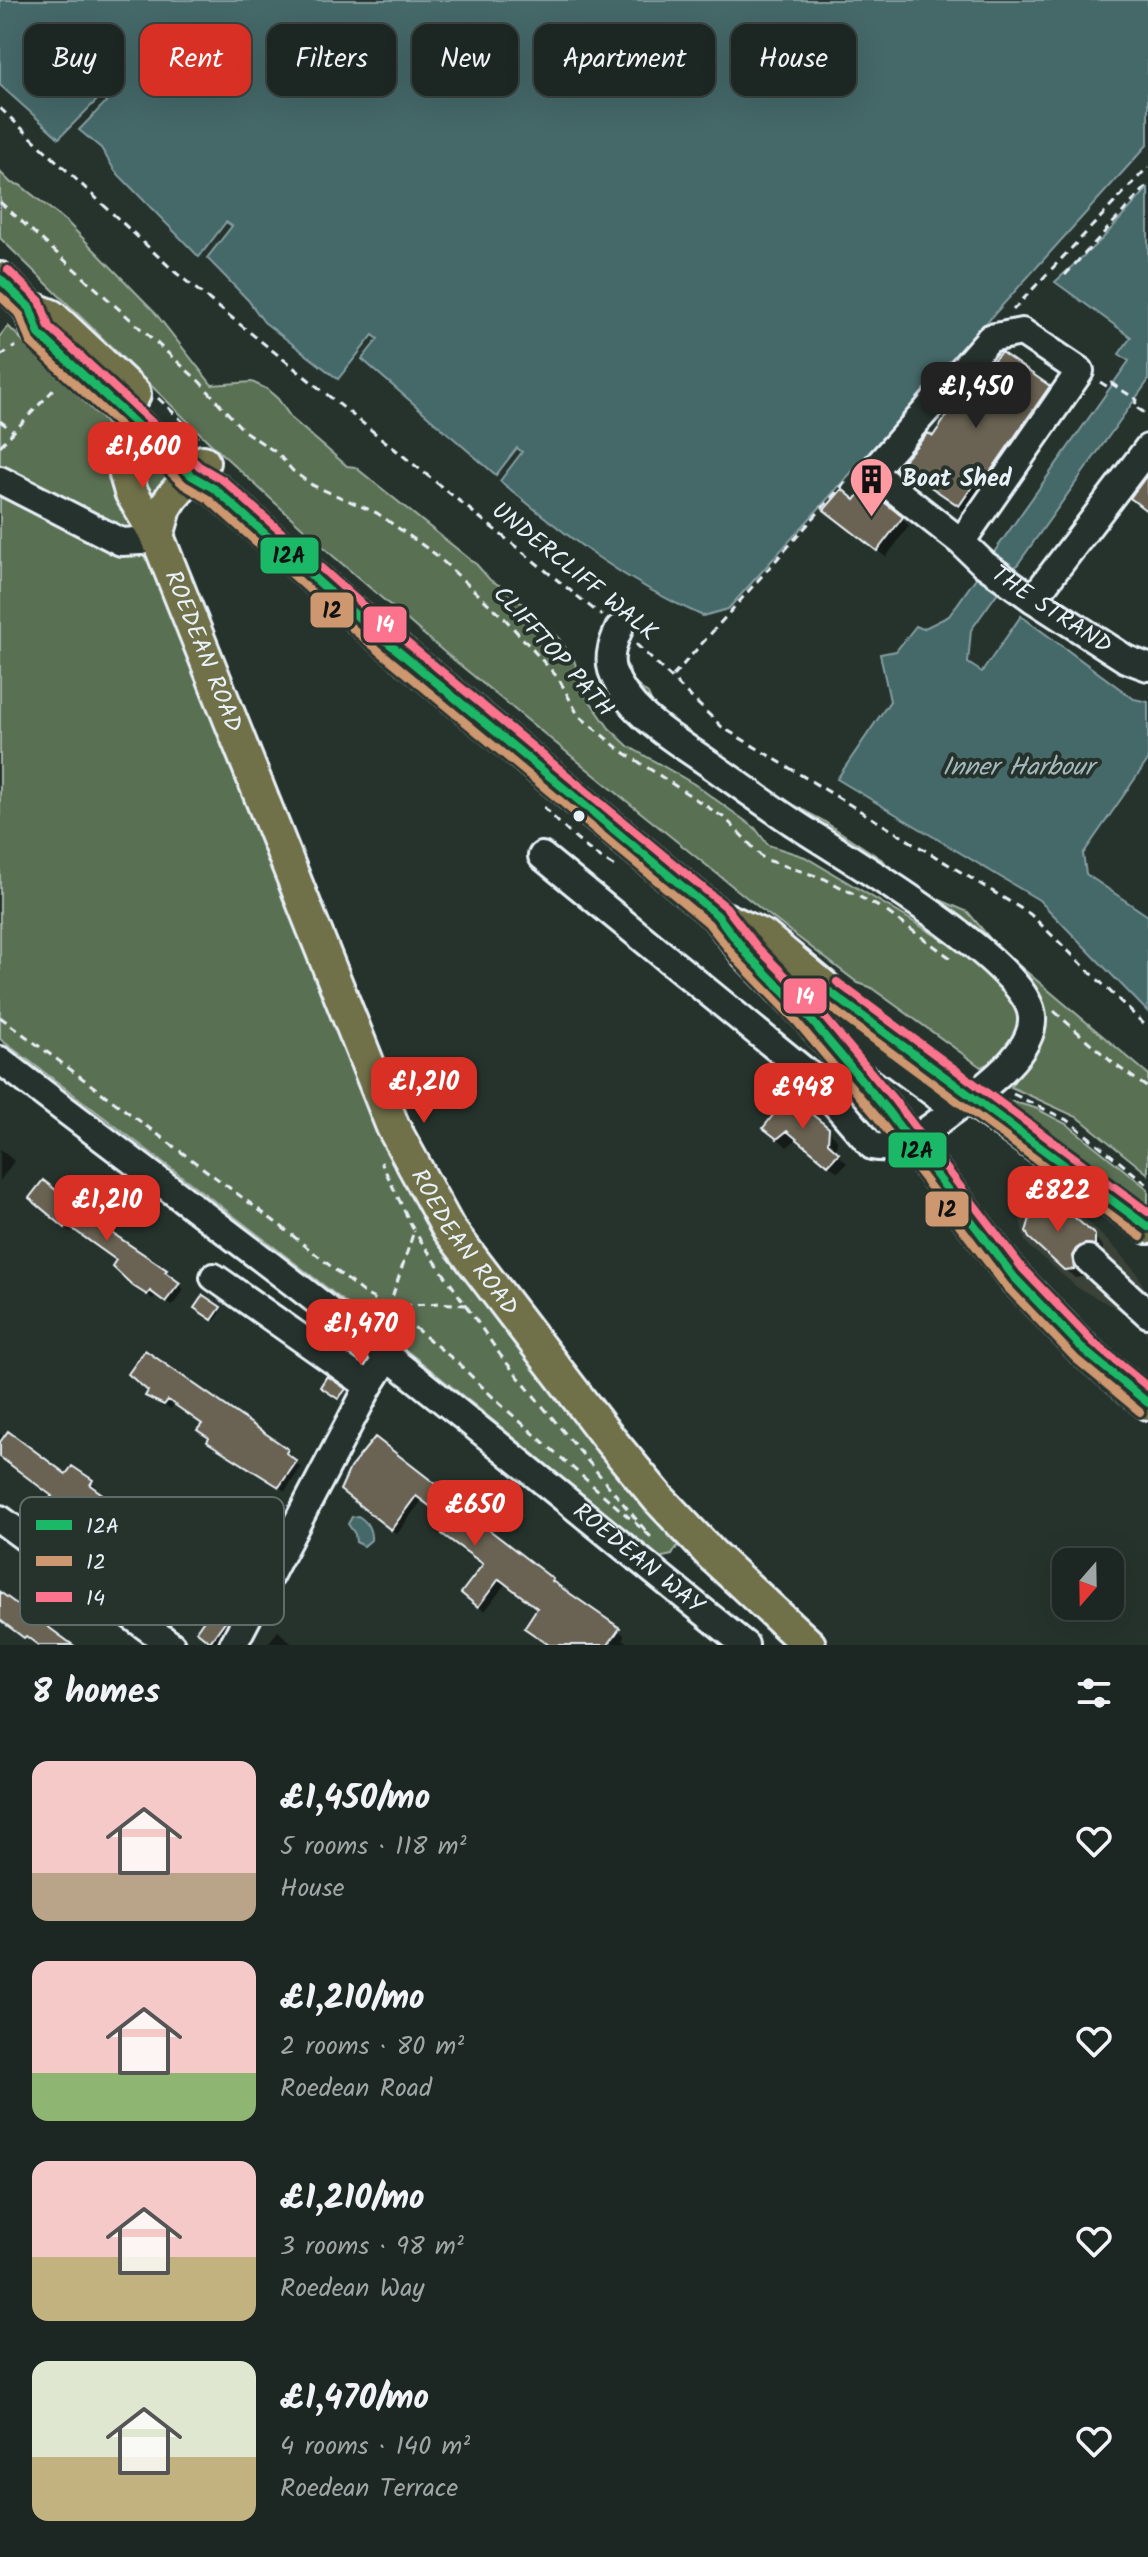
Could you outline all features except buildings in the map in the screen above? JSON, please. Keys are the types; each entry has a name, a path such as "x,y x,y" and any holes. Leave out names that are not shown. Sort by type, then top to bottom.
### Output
{"main road":[{"path":"0,279 30,308 51,316 368,626 717,915 748,955 806,1014 910,1141 1014,1277 1085,1351 1148,1403"},
{"path":"30,308 39,334 127,418 204,467"},
{"name":"ROEDEAN ROAD","path":"127,418 126,475 131,492 157,536 393,1127 477,1295 712,1555 809,1645"},
{"path":"157,536 165,508 204,467"},
{"path":"717,915 764,937 837,998 1148,1227"}],"street":[{"name":"THE STRAND","path":"961,542 1080,371 1022,332 990,338 872,472 961,542 984,564 1027,595 1126,659 1148,667"},
{"path":"1027,595 1148,448"},
{"path":"0,480 121,542 157,536"},
{"path":"542,856 812,1077 867,1143 878,1147 910,1141 973,1096 1027,1040 1032,1018 1028,1003 1002,970 962,935 789,820 650,720 632,702 612,669 611,648 619,629"},
{"name":"ROEDEAN WAY","path":"0,1060 360,1334 745,1645"},
{"path":"1088,1259 1148,1314"},
{"path":"214,1277 369,1386"},
{"path":"284,1548 369,1386 388,1356"},
{"path":"0,1519 20,1534"},
{"path":"144,1625 171,1645"},
{"path":"233,1645 244,1625"}],"path":[{"name":"UNDERCLIFF WALK","path":"0,108 175,272 619,629 722,727 1030,914 1148,1028"},
{"path":"1065,275 1148,185"},
{"name":"CLIFFTOP PATH","path":"0,202 200,382 244,431 277,453 293,471 312,485 377,513 435,554 506,620 559,679 578,715 619,749 726,819 764,859 825,879 881,908 954,960"},
{"path":"0,356 21,343"},
{"path":"1111,383 1137,400 1134,406 1148,415"},
{"path":"0,446 58,386"},
{"path":"159,399 204,467"},
{"path":"0,421 14,432"},
{"path":"672,677 684,663"},
{"path":"539,801 567,832 599,858 627,873"},
{"path":"1032,1018 1039,1017 1039,1012 1049,1010 1057,1013 1114,1064 1148,1088"},
{"path":"0,1017 282,1227 365,1294 389,1307 458,1363 650,1536 501,1356 477,1295 414,1231 380,1161"},
{"path":"973,1096 1069,1121 1148,1185"},
{"path":"360,1334 389,1307 414,1231"},
{"path":"389,1307 439,1303 477,1295"}],"shaded area":[{"path":"1014,1190 1030,1196 1050,1196 1071,1206 1120,1253 1137,1273 1148,1295 1148,1338 1136,1319 1078,1288 1031,1248 1025,1241 1018,1211 1009,1195"}],"green space":[{"path":"0,172 67,222 152,309 212,385 252,382 267,389 292,419 347,466 355,467 537,616 574,660 585,694 609,728 628,746 694,784 755,828 768,845 805,857 906,917 1017,994 1023,1037 994,1061 981,1067 870,987 858,983 761,909 443,651 210,443 0,238"},
{"path":"8,326 104,421 112,433 137,527 133,532 146,560 156,565 396,1160 672,1528 678,1545 672,1555 658,1558 646,1549 408,1352 0,1039 0,336"},
{"path":"140,447 172,475 158,495 140,486"},
{"path":"620,654 629,668 631,680 648,694 669,722 767,791 822,820 884,861 893,873 931,896 968,912 997,947 1148,1074 1148,1174 1079,1118 1011,1087 1031,1052 1036,1009 647,709 617,660"},
{"path":"1003,1099 1035,1108 1068,1125 1148,1189 1148,1217 1001,1105"}],"water":[{"path":"0,0 1148,0 1148,144 728,609 703,616 646,588 596,556 500,481 522,452 517,448 496,475 362,359 378,339 373,335 338,379 264,322 248,300 207,258 232,226 226,222 199,257 115,171 101,148 79,130 107,101 103,96 124,96 124,24 24,24 24,96 101,96 59,138 0,85"},
{"name":"Inner Harbour","path":"1148,188 1148,381 971,630 968,663 982,672 1021,616 1134,699 1148,702 1148,760 1083,854 1086,874 1148,916 1148,1012 1039,900 837,779 890,701 880,654 896,651 916,626 923,629 949,616 1129,361 1119,354 1131,337 1055,282 1103,238"},
{"path":"358,1516 371,1533 371,1540 364,1546 356,1542 348,1524 352,1517"}],"transit line":[{"name":"14","path":"8,270 40,301 49,327 199,466 223,480 376,617 726,907 757,947 815,1006 895,1101 1023,1269 1093,1342 1148,1387"},
{"name":"12A","path":"0,279 30,308 39,334 192,476 215,489 368,626 717,915 748,955 806,1014 886,1109 1014,1277 1085,1351 1148,1403"},
{"name":"12","path":"0,296 20,315 30,342 184,485 208,499 360,635 708,923 877,1117 1005,1285 1076,1359 1140,1412"},
{"name":"14","path":"837,982 1148,1212"},
{"name":"12A","path":"830,992 1148,1227"},
{"name":"12","path":"823,1002 1141,1237"}],"place":[{"name":"Boat Shed","path":"871,518"}]}
